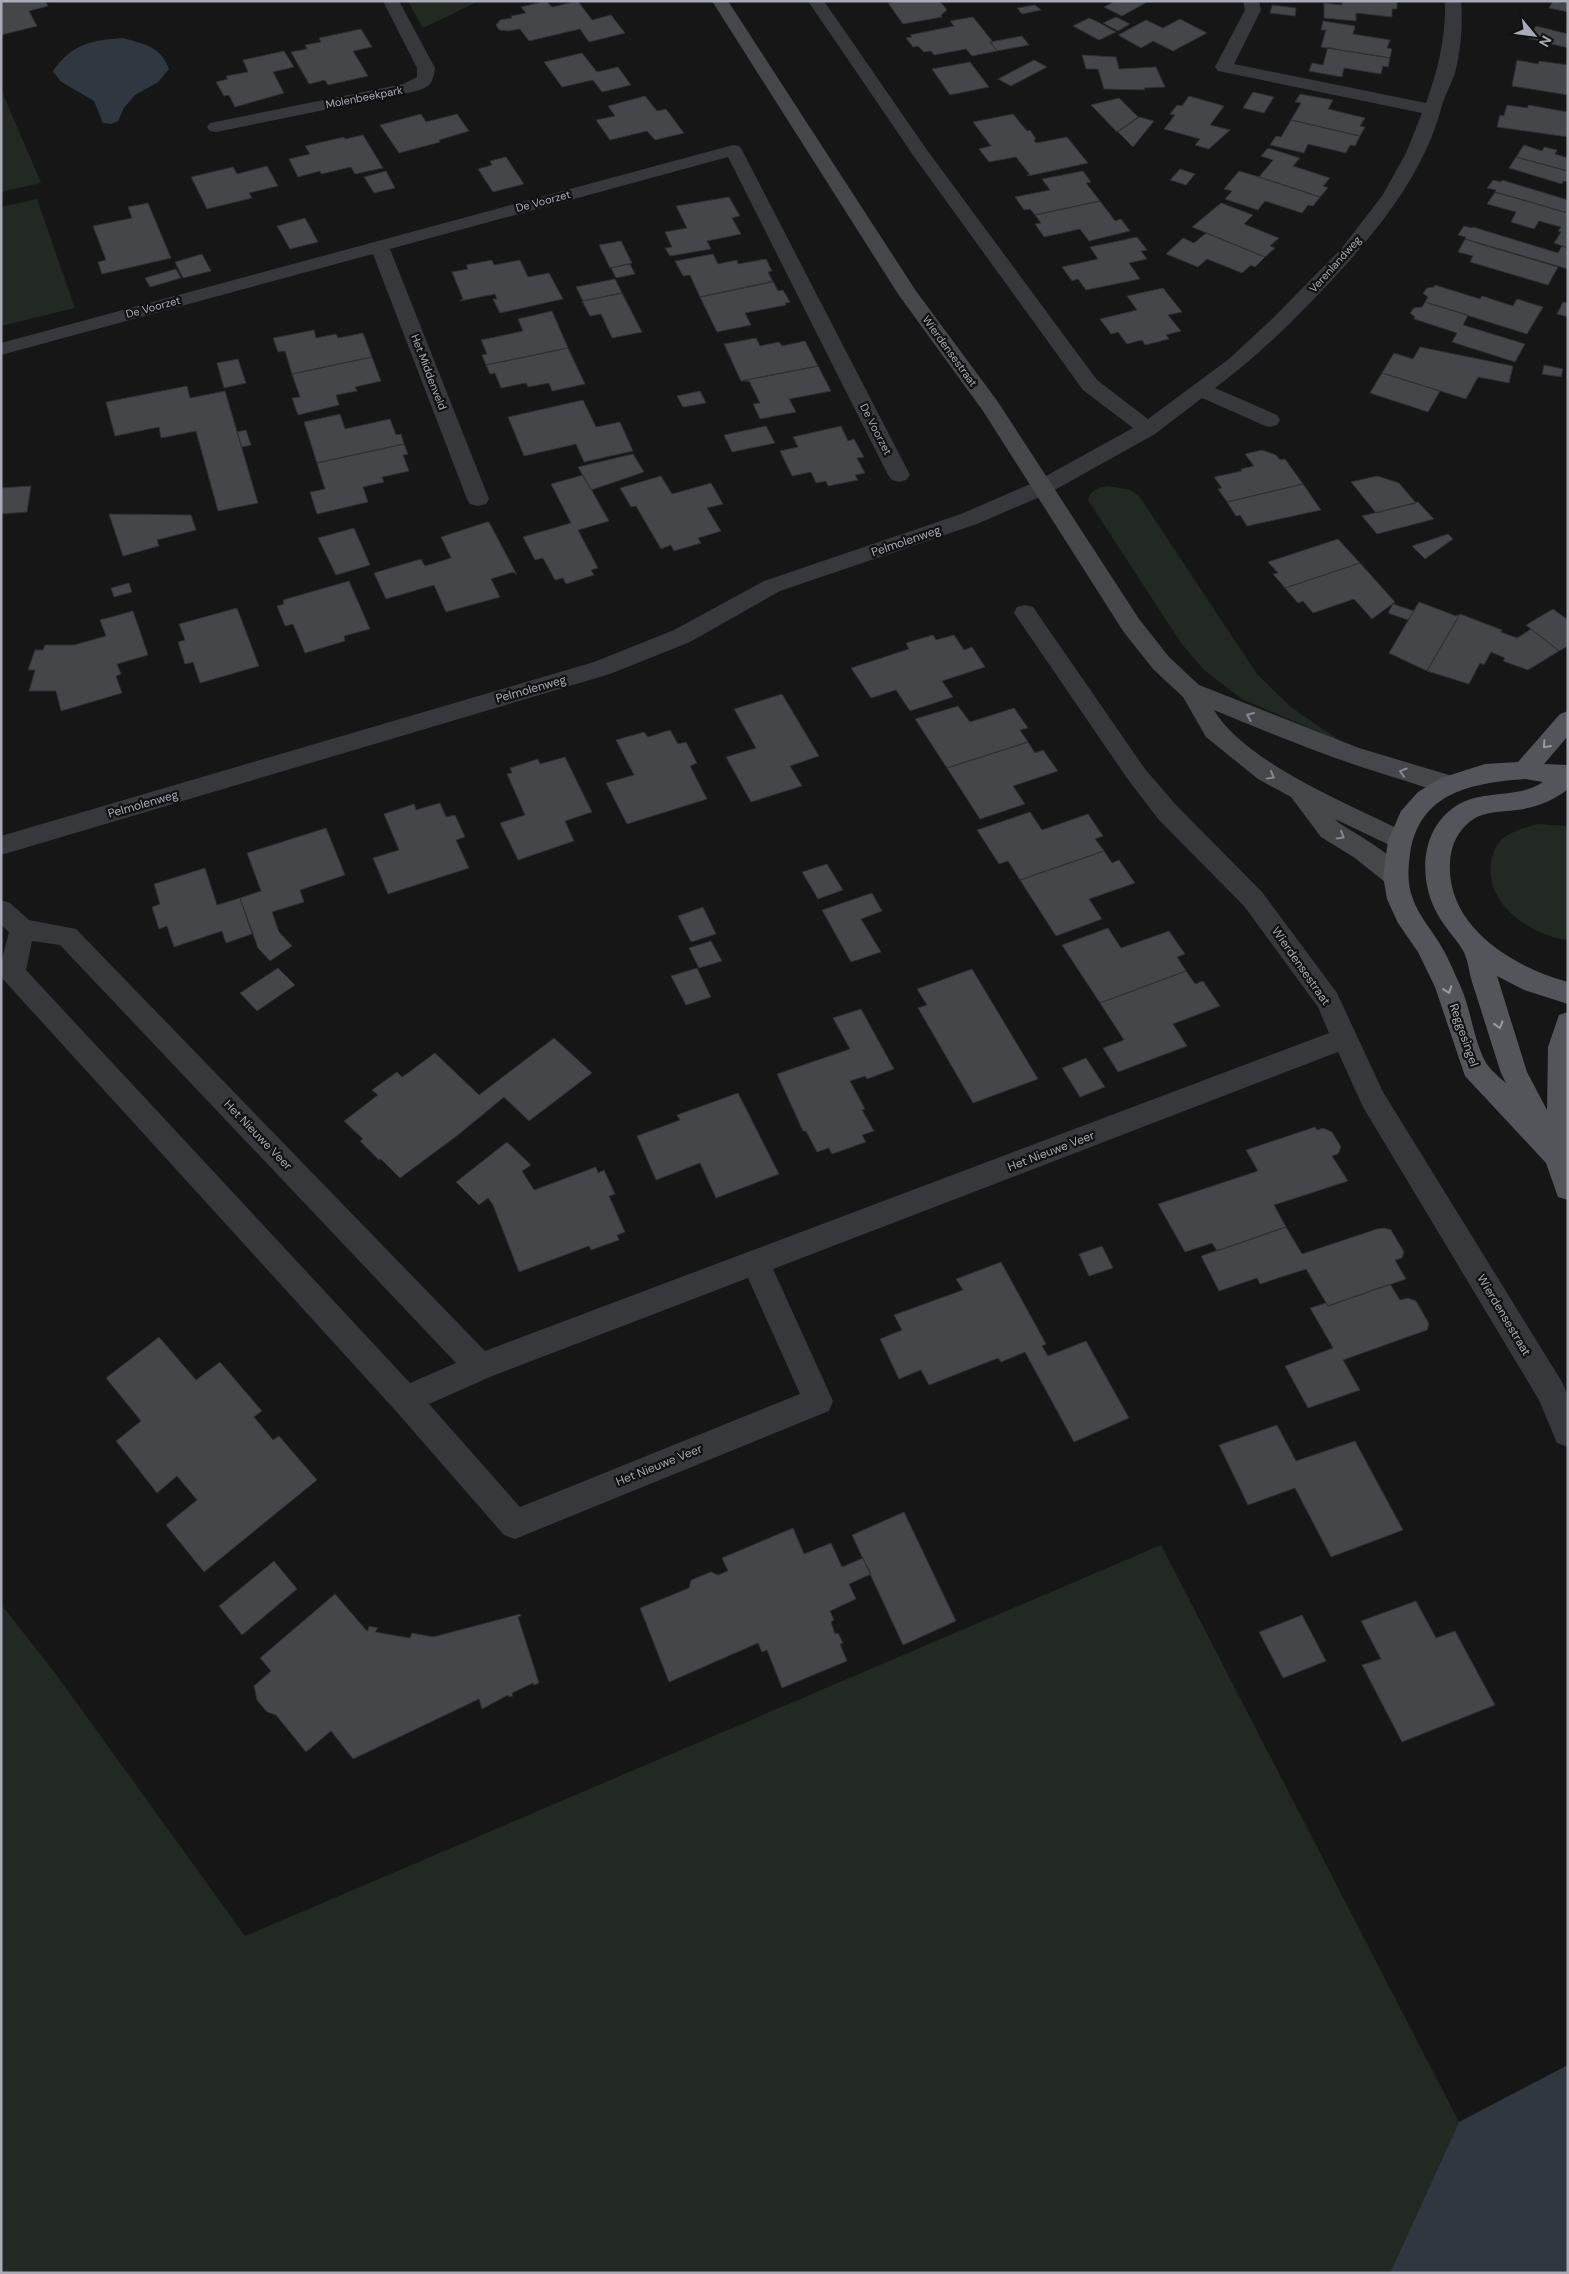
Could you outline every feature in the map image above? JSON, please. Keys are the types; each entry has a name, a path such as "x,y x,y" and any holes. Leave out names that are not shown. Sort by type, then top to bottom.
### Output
{"main road":[{"name":"Wierdensestraat","path":"720,1 908,294 991,407 1131,624 1161,663 1191,691 1214,731 1266,773 1400,841"},
{"name":"Wierdensestraat","path":"1191,691 1287,731 1357,757 1408,774 1450,784"},
{"path":"1525,770 1568,720"},
{"path":"1395,876 1400,841 1410,818 1427,798 1450,784 1485,773 1525,770 1568,775"},
{"path":"1568,775 1543,794 1523,799 1491,802 1467,811 1452,824 1440,842 1436,864 1442,898 1455,924 1474,945 1514,974 1568,993"},
{"name":"Wierdensestraat","path":"1296,788 1330,830 1364,850 1395,876"},
{"path":"1400,841 1436,864"},
{"name":"Reggesingel","path":"1395,876 1400,900 1412,923 1428,946 1448,987 1474,1068 1563,1148"},
{"name":"Reggesingel","path":"1474,945 1514,1073 1563,1148"},
{"name":"Reggesingel","path":"1568,1023 1561,1047 1563,1148 1568,1188"}],"street":[{"name":"Molenbeekpark","path":"216,127 408,88 425,80 426,68 390,1"},
{"path":"816,1 921,154 1090,385 1112,404 1148,429"},
{"path":"1251,1 1254,10 1224,67 1433,110"},
{"name":"Verenlandweg","path":"1043,487 1148,429 1201,390 1236,363 1279,323 1348,253 1390,197 1415,153 1433,110 1446,73 1454,20 1453,1"},
{"name":"De Voorzet","path":"1,349 733,150 899,475"},
{"name":"Het Middenveld","path":"379,245 478,499"},
{"path":"1201,390 1270,420"},
{"name":"Pelmolenweg","path":"1,846 602,668 682,636 772,586 969,520 1043,487"},
{"name":"Wierdensestraat","path":"1025,613 1137,774 1168,813 1253,899 1328,1001 1373,1099 1551,1392 1568,1433"},
{"path":"1,910 22,929"},
{"name":"Het Nieuwe Veer","path":"480,1367 68,936 22,929 12,973 406,1400 515,1524 818,1401 756,1264"},
{"name":"Het Nieuwe Veer","path":"406,1400 480,1367 756,1264 1345,1038"}],"shaded area":[{"path":"408,1 479,1 423,28"},
{"path":"123,38 156,50 169,69 158,82 135,95 124,108 118,121 111,124 103,123 94,101 60,81 53,71 67,55 83,45 101,40"},
{"path":"1,89 41,183 1,192"},
{"path":"37,199 75,308 1,326 1,207"},
{"path":"1108,486 1130,490 1139,496 1257,674 1292,708 1342,742 1242,699 1204,670 1181,643 1088,500 1093,491"},
{"path":"1537,824 1568,826 1568,940 1540,932 1526,925 1513,915 1495,892 1491,878 1491,863 1500,841 1514,832"},
{"path":"1161,1545 1459,2122 1390,2273 1,2273 1,1604 58,1677 245,1936"},
{"path":"1568,2065 1568,2273 1390,2273 1459,2122"}],"building":[{"path":"1,1 45,1 48,6 29,11 37,26 1,35"},
{"path":"546,1 552,7 578,1 592,20 611,15 625,33 589,42 580,29 529,41 520,29 499,30 496,25 500,20 526,13 521,7"},
{"path":"898,1 940,1 947,10 941,15 942,17 903,24 888,3"},
{"path":"1115,1 1149,1 1122,16 1104,7"},
{"path":"1342,1 1397,1 1397,9 1392,9 1392,17 1356,13 1356,21 1324,18 1324,3 1342,5"},
{"path":"1553,1 1568,3 1568,12 1549,8"},
{"path":"1035,5 1041,10 1022,14 1017,8"},
{"path":"1272,5 1296,8 1295,16 1270,13"},
{"path":"973,17 993,42 990,42 997,51 972,56 966,49 934,55 931,51 924,52 918,46 913,47 906,38 912,37 910,35 954,26 950,21"},
{"path":"1116,17 1130,24 1118,31 1103,23"},
{"path":"1089,18 1116,32 1099,40 1073,26"},
{"path":"1180,19 1207,33 1173,51 1153,41 1141,48 1118,35 1146,20 1163,28"},
{"path":"1323,21 1355,26 1353,34 1390,40 1387,48 1392,49 1390,58 1321,47 1326,30 1321,30"},
{"path":"1536,26 1568,34 1568,48 1528,38"},
{"path":"361,29 372,47 353,51 368,76 328,85 325,80 309,84 291,52 307,49 305,45 321,42 319,38"},
{"path":"1022,36 1029,45 997,51 990,42"},
{"path":"1328,47 1390,58 1388,67 1383,66 1381,74 1344,68 1342,77 1309,71 1312,63 1323,65"},
{"path":"284,51 294,67 273,72 284,93 235,107 229,95 224,96 216,82 228,79 226,76 248,72 243,60"},
{"path":"582,53 597,72 618,67 631,85 602,92 593,80 562,87 544,62"},
{"path":"1082,55 1116,57 1119,69 1156,67 1165,87 1144,88 1145,90 1104,89 1098,69 1086,69"},
{"path":"1034,60 1047,67 1011,86 998,79"},
{"path":"1517,60 1538,64 1539,61 1568,65 1568,95 1512,86"},
{"path":"970,62 989,87 950,95 932,69"},
{"path":"1253,92 1274,97 1264,113 1243,108"},
{"path":"1300,94 1333,100 1328,109 1365,118 1360,126 1365,127 1360,136 1291,120 1301,103 1295,102"},
{"path":"645,96 657,111 666,109 684,133 655,140 647,131 610,140 596,120 615,116 608,106"},
{"path":"1189,96 1224,106 1210,125 1230,130 1209,149 1195,145 1200,139 1164,129 1175,115 1170,114 1177,105 1182,106"},
{"path":"1119,98 1138,117 1117,132 1091,105"},
{"path":"1507,105 1528,108 1528,105 1568,112 1568,137 1497,127 1500,115 1504,116"},
{"path":"421,114 426,122 457,114 469,131 439,140 440,142 399,153 380,125"},
{"path":"1013,114 1027,131 1030,130 1036,139 1034,140 1036,143 1067,137 1088,163 1028,176 1030,175 1016,157 989,162 979,149 991,146 973,122"},
{"path":"1139,117 1154,121 1133,147 1118,132"},
{"path":"1291,120 1360,136 1355,146 1350,145 1346,153 1308,144 1304,153 1270,145 1276,136 1281,137"},
{"path":"363,135 383,168 355,174 351,167 321,174 320,171 298,177 289,159 310,154 305,146 344,137 345,139"},
{"path":"1524,145 1542,151 1544,147 1557,150 1555,154 1568,158 1568,171 1516,157"},
{"path":"1268,148 1300,158 1293,166 1330,178 1323,186 1328,188 1320,197 1259,177 1273,160 1261,156"},
{"path":"506,157 524,184 493,192 478,169 492,165 490,161"},
{"path":"1516,157 1568,171 1568,182 1563,181 1562,184 1509,168"},
{"path":"267,166 278,186 249,193 252,198 207,209 191,177 233,167 237,174"},
{"path":"1180,169 1195,174 1186,185 1170,180"},
{"path":"386,171 395,188 374,193 364,177"},
{"path":"1083,171 1091,182 1086,183 1100,201 1035,215 1030,209 1024,210 1015,197 1050,190 1042,179"},
{"path":"1239,171 1320,197 1313,206 1308,205 1302,213 1265,201 1258,210 1225,199 1232,191 1224,189"},
{"path":"1493,180 1501,182 1502,180 1568,200 1568,213 1495,192 1496,190 1487,188"},
{"path":"1495,192 1568,213 1568,248 1554,243 1561,232 1558,231 1561,227 1539,221 1534,229 1511,222 1516,212 1487,204"},
{"path":"729,197 740,216 732,218 741,234 707,241 711,249 670,256 665,248 672,247 665,232 687,228 676,206"},
{"path":"1100,201 1115,221 1121,219 1130,231 1089,241 1080,229 1044,237 1035,224 1041,223 1035,215"},
{"path":"148,203 171,258 102,274 98,262 106,260 93,226 132,218 128,207"},
{"path":"1221,203 1253,215 1244,224 1279,238 1270,246 1275,248 1265,257 1192,227"},
{"path":"305,218 318,242 290,249 277,226"},
{"path":"1464,226 1473,227 1558,253 1562,246 1568,248 1568,269 1465,239 1466,237 1458,235"},
{"path":"1206,233 1265,257 1255,267 1251,265 1242,273 1207,259 1198,267 1166,254 1183,238 1194,243"},
{"path":"1137,237 1147,250 1141,251 1147,259 1129,263 1140,279 1086,290 1078,279 1072,281 1062,267 1098,259 1090,247"},
{"path":"1465,239 1558,267 1548,285 1470,262 1473,256 1458,252"},
{"path":"621,241 632,263 610,268 599,245"},
{"path":"202,254 211,271 183,278 175,262"},
{"path":"713,254 718,264 737,260 738,264 766,259 772,271 768,272 773,282 700,297 690,275 683,276 675,261"},
{"path":"492,260 494,265 520,260 528,277 549,273 563,299 500,313 493,299 497,299 495,294 460,301 463,299 452,272 468,269 466,265"},
{"path":"630,264 635,274 616,278 611,268"},
{"path":"176,269 181,278 150,287 145,278"},
{"path":"615,279 622,293 583,301 576,287"},
{"path":"773,281 778,291 783,290 790,302 785,303 786,305 745,313 751,325 717,332 700,297"},
{"path":"1435,285 1480,299 1482,296 1513,306 1517,299 1543,307 1527,334 1425,302 1428,297 1423,293 1427,288 1434,287"},
{"path":"1163,288 1182,312 1168,315 1181,331 1166,335 1169,339 1145,345 1142,340 1127,344 1118,332 1111,334 1100,319 1137,310 1127,296"},
{"path":"622,293 642,332 612,338 601,314 590,316 582,301"},
{"path":"1425,302 1468,315 1463,325 1525,344 1515,362 1452,342 1457,333 1414,319 1415,317 1410,313 1414,308 1422,307"},
{"path":"1563,302 1568,303 1568,317 1557,314"},
{"path":"552,311 568,348 486,365 482,355 487,354 481,340 523,331 518,319"},
{"path":"314,330 316,338 336,334 338,338 363,333 372,357 292,374 285,351 278,352 273,338"},
{"path":"756,338 760,346 779,342 782,346 805,341 818,366 741,381 724,344"},
{"path":"1420,347 1513,366 1509,383 1478,377 1466,399 1382,373 1394,353 1413,359"},
{"path":"568,348 585,384 552,391 549,383 528,387 526,383 501,388 495,373 490,374 486,365"},
{"path":"372,357 381,381 355,387 357,391 336,395 339,405 298,415 292,398 300,397 292,374"},
{"path":"238,359 246,383 224,388 217,363"},
{"path":"1544,365 1563,369 1561,377 1542,374"},
{"path":"818,366 831,391 789,399 796,412 760,419 753,404 760,403 749,381 741,381"},
{"path":"1382,373 1440,391 1428,412 1370,393"},
{"path":"187,386 190,398 225,391 258,503 218,511 196,431 161,438 159,427 115,436 106,402"},
{"path":"700,391 706,403 683,407 677,396"},
{"path":"583,400 596,427 620,422 633,451 584,462 576,444 524,456 508,417"},
{"path":"340,414 345,429 390,419 396,435 401,434 404,444 317,463 304,422"},
{"path":"766,426 775,443 732,452 724,435"},
{"path":"841,426 848,441 854,439 864,457 857,458 865,473 855,475 858,480 828,486 826,481 816,483 811,472 792,476 780,451 798,447 793,437"},
{"path":"246,430 251,445 242,447 237,432"},
{"path":"404,444 408,454 403,455 409,471 382,477 384,482 363,487 368,502 317,514 310,492 325,489 317,463"},
{"path":"1262,450 1276,455 1280,460 1285,459 1303,484 1227,502 1218,489 1222,488 1214,477 1242,471 1241,469 1254,466 1245,454"},
{"path":"633,454 644,472 591,490 578,467"},
{"path":"583,475 609,521 578,530 598,568 591,570 594,575 566,584 563,578 555,580 543,558 535,560 523,537 571,523 551,484"},
{"path":"661,476 672,494 711,483 723,504 707,508 721,531 698,538 701,543 674,551 671,545 661,549 636,506 631,507 620,488"},
{"path":"1377,476 1399,483 1416,503 1376,513 1351,482"},
{"path":"1303,484 1321,510 1247,526 1240,515 1236,516 1227,502"},
{"path":"31,486 27,512 1,514 1,488"},
{"path":"1418,502 1434,519 1377,534 1362,516"},
{"path":"109,514 191,515 196,530 157,540 159,546 123,556"},
{"path":"489,522 517,575 513,572 491,579 500,597 446,612 434,585 386,599 374,573 421,559 425,566 451,558 441,537"},
{"path":"354,528 370,565 336,575 318,538"},
{"path":"1448,534 1453,539 1425,559 1412,546"},
{"path":"1338,539 1360,563 1285,588 1273,574 1278,573 1268,562"},
{"path":"1360,563 1395,602 1372,619 1354,599 1313,613 1303,601 1298,603 1285,588"},
{"path":"349,581 370,629 344,636 345,641 305,653 293,624 285,626 277,606 284,604 283,600"},
{"path":"129,583 132,592 114,597 111,588"},
{"path":"1419,602 1456,616 1460,614 1427,671 1389,653"},
{"path":"1393,604 1414,611 1408,620 1388,613"},
{"path":"237,608 259,666 200,683 193,662 185,664 178,642 185,640 179,624"},
{"path":"1553,609 1568,620 1568,646 1559,651 1526,625"},
{"path":"133,611 148,655 117,664 121,674 116,676 122,693 61,711 56,691 29,691 35,670 28,670 35,650 43,650 45,645 74,645 106,636 100,620"},
{"path":"1460,614 1502,630 1501,632 1517,638 1531,629 1559,651 1528,670 1503,661 1505,658 1491,652 1484,665 1480,663 1469,684 1427,671"},
{"path":"933,635 936,640 954,635 964,650 972,647 985,667 942,681 953,697 910,711 896,690 871,698 851,668 909,649 906,643"},
{"path":"782,694 819,756 790,766 802,786 751,802 726,757 756,748 734,709"},
{"path":"958,706 970,722 1014,708 1028,728 1020,730 1028,742 947,768 915,719"},
{"path":"670,730 678,744 686,742 697,763 690,766 707,799 627,824 606,783 634,775 616,740 644,732 648,737"},
{"path":"1028,742 1035,753 1043,750 1058,771 1013,786 1025,804 980,819 947,768"},
{"path":"565,757 592,812 565,821 574,841 518,860 500,823 525,815 507,774 512,773 510,768 538,759 540,764"},
{"path":"440,803 446,817 455,815 465,837 456,840 469,868 388,894 373,858 399,850 384,814 414,804 416,810"},
{"path":"1030,812 1042,830 1088,814 1103,836 1095,839 1104,851 1020,880 1008,861 999,864 977,830"},
{"path":"326,828 345,875 300,890 304,902 272,912 279,932 292,946 270,961 258,948 240,898 261,891 247,853"},
{"path":"1104,851 1112,863 1119,860 1135,883 1089,899 1102,919 1056,936 1020,880"},
{"path":"827,864 843,890 818,899 802,872"},
{"path":"205,868 217,905 240,898 252,934 226,943 222,931 174,947 167,926 159,929 152,907 160,904 154,884"},
{"path":"872,893 882,911 861,919 881,952 851,962 822,910"},
{"path":"703,907 716,934 691,942 678,916"},
{"path":"1108,928 1121,948 1169,931 1185,954 1177,957 1186,971 1100,1003 1062,945"},
{"path":"711,941 722,961 699,968 689,948"},
{"path":"278,968 295,985 257,1011 240,993"},
{"path":"697,968 711,997 686,1005 671,976"},
{"path":"972,969 1038,1079 973,1103 918,1008 927,1005 917,989"},
{"path":"1186,971 1195,984 1203,981 1220,1006 1173,1024 1187,1046 1118,1072 1103,1048 1124,1040 1100,1003"},
{"path":"861,1009 894,1069 867,1079 865,1076 850,1081 865,1109 862,1110 874,1131 862,1135 866,1142 832,1154 829,1148 817,1152 806,1131 803,1131 777,1074 850,1049 833,1018"},
{"path":"554,1038 592,1073 529,1121 504,1097 458,1135 400,1178 360,1141 363,1139 344,1121 378,1095 372,1090 397,1072 402,1077 435,1053 479,1095"},
{"path":"1086,1058 1105,1087 1080,1097 1062,1068"},
{"path":"738,1093 779,1174 716,1198 700,1163 656,1180 637,1136 680,1120 677,1115"},
{"path":"1315,1127 1317,1130 1323,1128 1332,1132 1341,1147 1338,1154 1332,1156 1348,1181 1274,1205 1286,1227 1217,1251 1212,1243 1185,1252 1158,1204 1258,1171 1246,1150"},
{"path":"507,1142 531,1165 522,1171 534,1190 596,1167 598,1173 604,1170 615,1194 609,1196 625,1232 617,1235 619,1240 591,1250 589,1246 519,1272 493,1205 488,1198 479,1205 456,1182"},
{"path":"1286,1227 1302,1254 1377,1229 1391,1230 1404,1252 1402,1258 1395,1260 1406,1279 1328,1306 1306,1269 1260,1284 1257,1278 1219,1291 1201,1256"},
{"path":"1102,1246 1113,1268 1089,1276 1079,1254"},
{"path":"1001,1262 1046,1344 1042,1346 1048,1356 1086,1341 1129,1418 1074,1442 1025,1352 1001,1362 998,1358 929,1385 921,1370 899,1379 880,1339 902,1330 894,1315 963,1290 956,1279"},
{"path":"1390,1284 1400,1300 1408,1298 1416,1301 1429,1324 1427,1330 1343,1360 1360,1390 1308,1408 1285,1366 1333,1348 1310,1308 1326,1303 1328,1306"},
{"path":"159,1337 196,1380 220,1362 262,1411 254,1417 273,1440 279,1436 317,1480 204,1572 166,1525 197,1500 177,1476 157,1493 116,1441 141,1421 106,1378"},
{"path":"1277,1425 1296,1461 1355,1441 1403,1530 1331,1557 1295,1488 1248,1505 1219,1445"},
{"path":"904,1512 956,1621 903,1645 852,1535"},
{"path":"793,1528 804,1554 831,1543 842,1567 863,1558 871,1574 849,1584 856,1599 830,1611 834,1620 831,1622 835,1634 838,1633 843,1643 840,1644 847,1661 782,1688 767,1650 762,1652 758,1643 669,1682 640,1608 689,1588 691,1580 711,1572 718,1575 728,1571 722,1558"},
{"path":"274,1561 297,1589 242,1635 219,1606"},
{"path":"335,1594 366,1630 368,1631 369,1626 378,1628 375,1632 410,1638 412,1633 433,1637 520,1614 521,1616 518,1617 539,1683 534,1685 533,1683 512,1693 513,1696 509,1697 508,1695 482,1709 479,1699 353,1759 331,1731 306,1752 276,1715 267,1712 257,1700 254,1686 271,1671 260,1658"},
{"path":"1416,1601 1436,1638 1455,1631 1495,1705 1402,1742 1362,1665 1381,1659 1361,1621"},
{"path":"1302,1615 1326,1661 1283,1678 1259,1632"}]}
